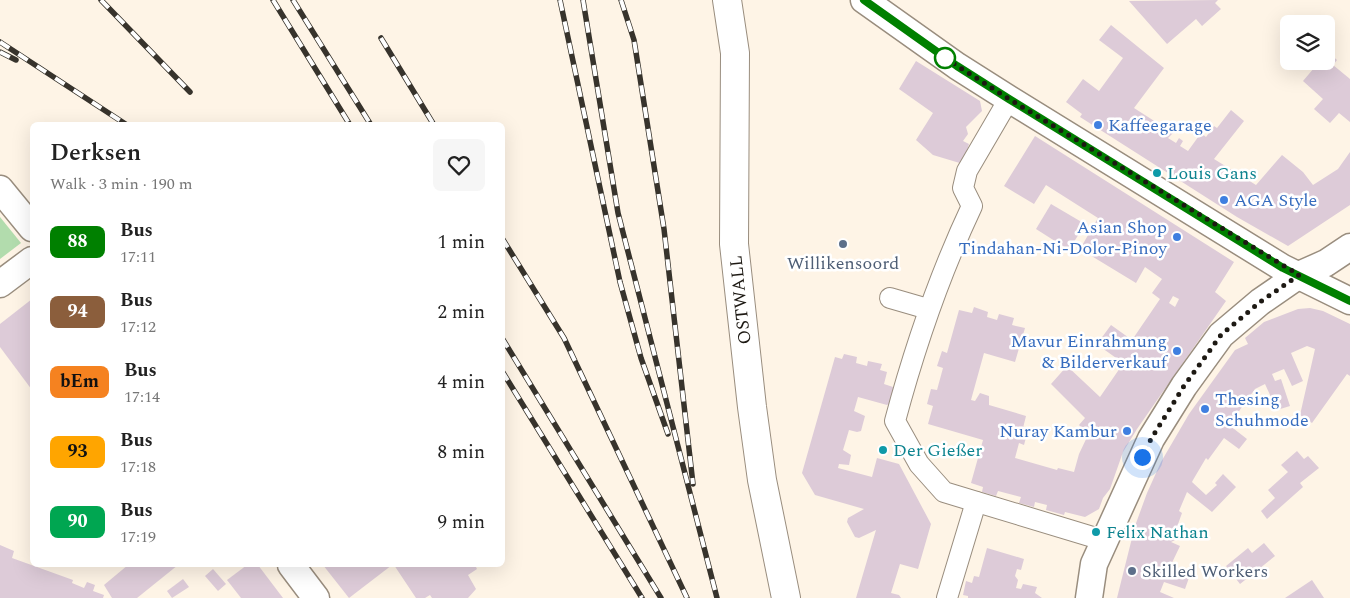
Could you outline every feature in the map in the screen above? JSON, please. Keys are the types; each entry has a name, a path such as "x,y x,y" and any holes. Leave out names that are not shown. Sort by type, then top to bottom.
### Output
{"main road":[{"name":"OSTWALL","path":"727,0 735,52 734,244 762,480 786,598"}],"street":[{"path":"864,0 957,66 1009,99 1299,275 1350,301"},
{"path":"1009,99 967,171 963,188 972,206 928,309 914,347 895,420 919,464 944,492 1106,541"},
{"path":"0,189 30,226"},
{"path":"1089,598 1094,564 1151,439 1184,386 1221,335 1260,302 1299,275 1326,263 1350,247"},
{"path":"0,284 30,262"},
{"path":"890,298 928,309"},
{"path":"947,598 976,502"},
{"path":"293,567 316,598"}],"green space":[{"path":"0,217 21,243 0,259"}],"building":[{"path":"1218,0 1215,3 1221,9 1202,26 1196,19 1167,44 1129,1"},
{"path":"1111,25 1164,68 1134,108 1173,133 1168,138 1176,143 1179,138 1183,141 1180,146 1188,151 1201,133 1206,137 1214,126 1217,128 1231,110 1244,121 1214,159 1256,185 1282,155 1303,172 1313,185 1338,169 1350,152 1350,205 1288,246 1237,217 1080,117 1082,114 1066,102 1083,79 1099,91 1123,58 1099,40"},
{"path":"916,61 980,101 982,111 966,127 968,134 963,141 969,144 963,164 933,155 916,140 933,113 899,89"},
{"path":"1335,67 1350,79 1350,122 1339,113 1330,123 1314,109 1323,99 1303,81 1312,70 1335,70"},
{"path":"1035,136 1234,262 1215,292 1226,301 1137,429 1123,452 1110,489 1103,498 1099,509 1085,517 1065,512 1064,515 1046,510 1047,505 1035,502 1034,507 1019,503 1021,497 998,491 996,496 982,492 983,487 971,483 983,440 928,424 933,406 927,404 931,389 937,390 943,368 937,366 942,351 947,353 959,310 972,313 974,307 988,312 987,317 997,320 999,314 1014,318 1012,325 1025,328 1015,362 984,353 971,400 975,401 980,393 989,396 989,405 1026,416 1023,428 1028,430 1024,445 1019,443 1015,458 1057,470 1058,468 1074,472 1079,454 1088,435 1079,425 1085,418 1051,384 1067,366 1100,397 1120,368 1115,365 1119,360 1102,348 1100,340 1111,325 1132,340 1160,299 1152,293 1162,279 1145,267 1136,283 1080,249 1098,218 1046,185 1034,204 1004,186","holes":["1173,296 1179,299 1175,307 1169,303"]},
{"path":"1051,204 1085,224 1069,250 1036,229"},
{"path":"30,301 30,387 0,347 0,324"},
{"path":"1310,308 1323,311 1350,324 1350,376 1347,374 1312,423 1300,415 1315,349 1307,346 1291,353 1303,381 1292,386 1284,369 1272,374 1275,381 1281,379 1290,406 1277,410 1265,384 1255,389 1229,425 1247,439 1239,449 1224,438 1208,460 1206,458 1192,482 1206,495 1217,485 1215,483 1223,474 1236,487 1212,512 1187,492 1179,511 1182,513 1177,527 1179,533 1177,539 1171,542 1180,546 1169,569 1190,575 1185,589 1164,582 1160,592 1174,598 1117,598 1135,526 1147,493 1161,462 1189,414 1235,350 1248,344 1245,338 1264,322 1298,309"},
{"path":"844,354 857,357 856,363 867,366 868,361 882,364 880,370 887,372 884,384 893,387 894,390 890,403 887,405 858,397 854,411 865,416 861,431 849,430 843,450 851,455 849,465 839,464 838,468 872,477 877,458 899,464 931,524 918,569 900,564 891,593 899,595 901,598 856,598 876,530 859,538 855,537 847,522 848,518 864,509 815,495 802,473 835,357 842,359"},
{"path":"1297,451 1304,459 1308,456 1319,468 1300,483 1303,487 1267,519 1261,511 1275,498 1268,490 1288,472 1281,465"},
{"path":"1264,543 1275,556 1240,584 1226,566 1248,548 1252,553"},
{"path":"0,545 14,551 12,558 30,564 30,567 37,567 73,580 72,583 84,588 87,582 95,585 93,591 104,595 103,598 0,598"},
{"path":"987,548 1024,559 1021,570 1017,569 1015,576 1018,580 1016,588 1021,589 1023,584 1037,587 1035,593 1042,598 968,598 968,596 963,595 966,581 972,583 974,576 979,577"},
{"path":"126,567 176,567 137,598 112,598 104,585"},
{"path":"244,567 260,567 283,598 241,598 227,580"},
{"path":"325,567 389,567 349,598"},
{"path":"395,567 476,567 477,569 468,575 476,589 468,598 432,598 430,595 425,598 416,598"},
{"path":"213,569 226,584 218,591 205,576"},
{"path":"183,579 189,587 172,598 167,591"},
{"path":"1312,580 1324,598 1285,598"}],"railway":[{"path":"101,0 190,92"},
{"path":"273,0 348,122"},
{"path":"293,0 369,122"},
{"path":"560,0 620,282 641,358 668,434"},
{"path":"583,0 618,213 717,598"},
{"path":"621,0 634,40 664,229 693,484"},
{"path":"381,38 432,122"},
{"path":"0,42 122,122"},
{"path":"0,52 16,60"},
{"path":"505,243 564,338 687,598"},
{"path":"505,343 661,598"},
{"path":"505,376 642,598"}],"bus line":[{"name":"88","path":"864,0 957,66 1009,99 1283,268 1350,301"}],"place":[{"name":"Kaffeegarage","path":"1098,125"},
{"name":"Louis Gans","path":"1157,173"},
{"name":"AGA Style","path":"1224,200"},
{"name":"Asian Shop Tindahan-Ni-Dolor-Pinoy","path":"1177,237"},
{"name":"Willikensoord","path":"843,244"},
{"name":"Mavur Einrahmung & Bilderverkauf","path":"1177,351"},
{"name":"Thesing Schuhmode","path":"1205,409"},
{"name":"Nuray Kambur","path":"1127,431"},
{"name":"Der Gießer","path":"883,450"},
{"name":"Felix Nathan","path":"1096,532"},
{"name":"Skilled Workers","path":"1132,571"}],"route":[{"path":"945,58 942,56 1283,268 1299,275 1260,302 1221,335 1184,386 1142,457"}]}
